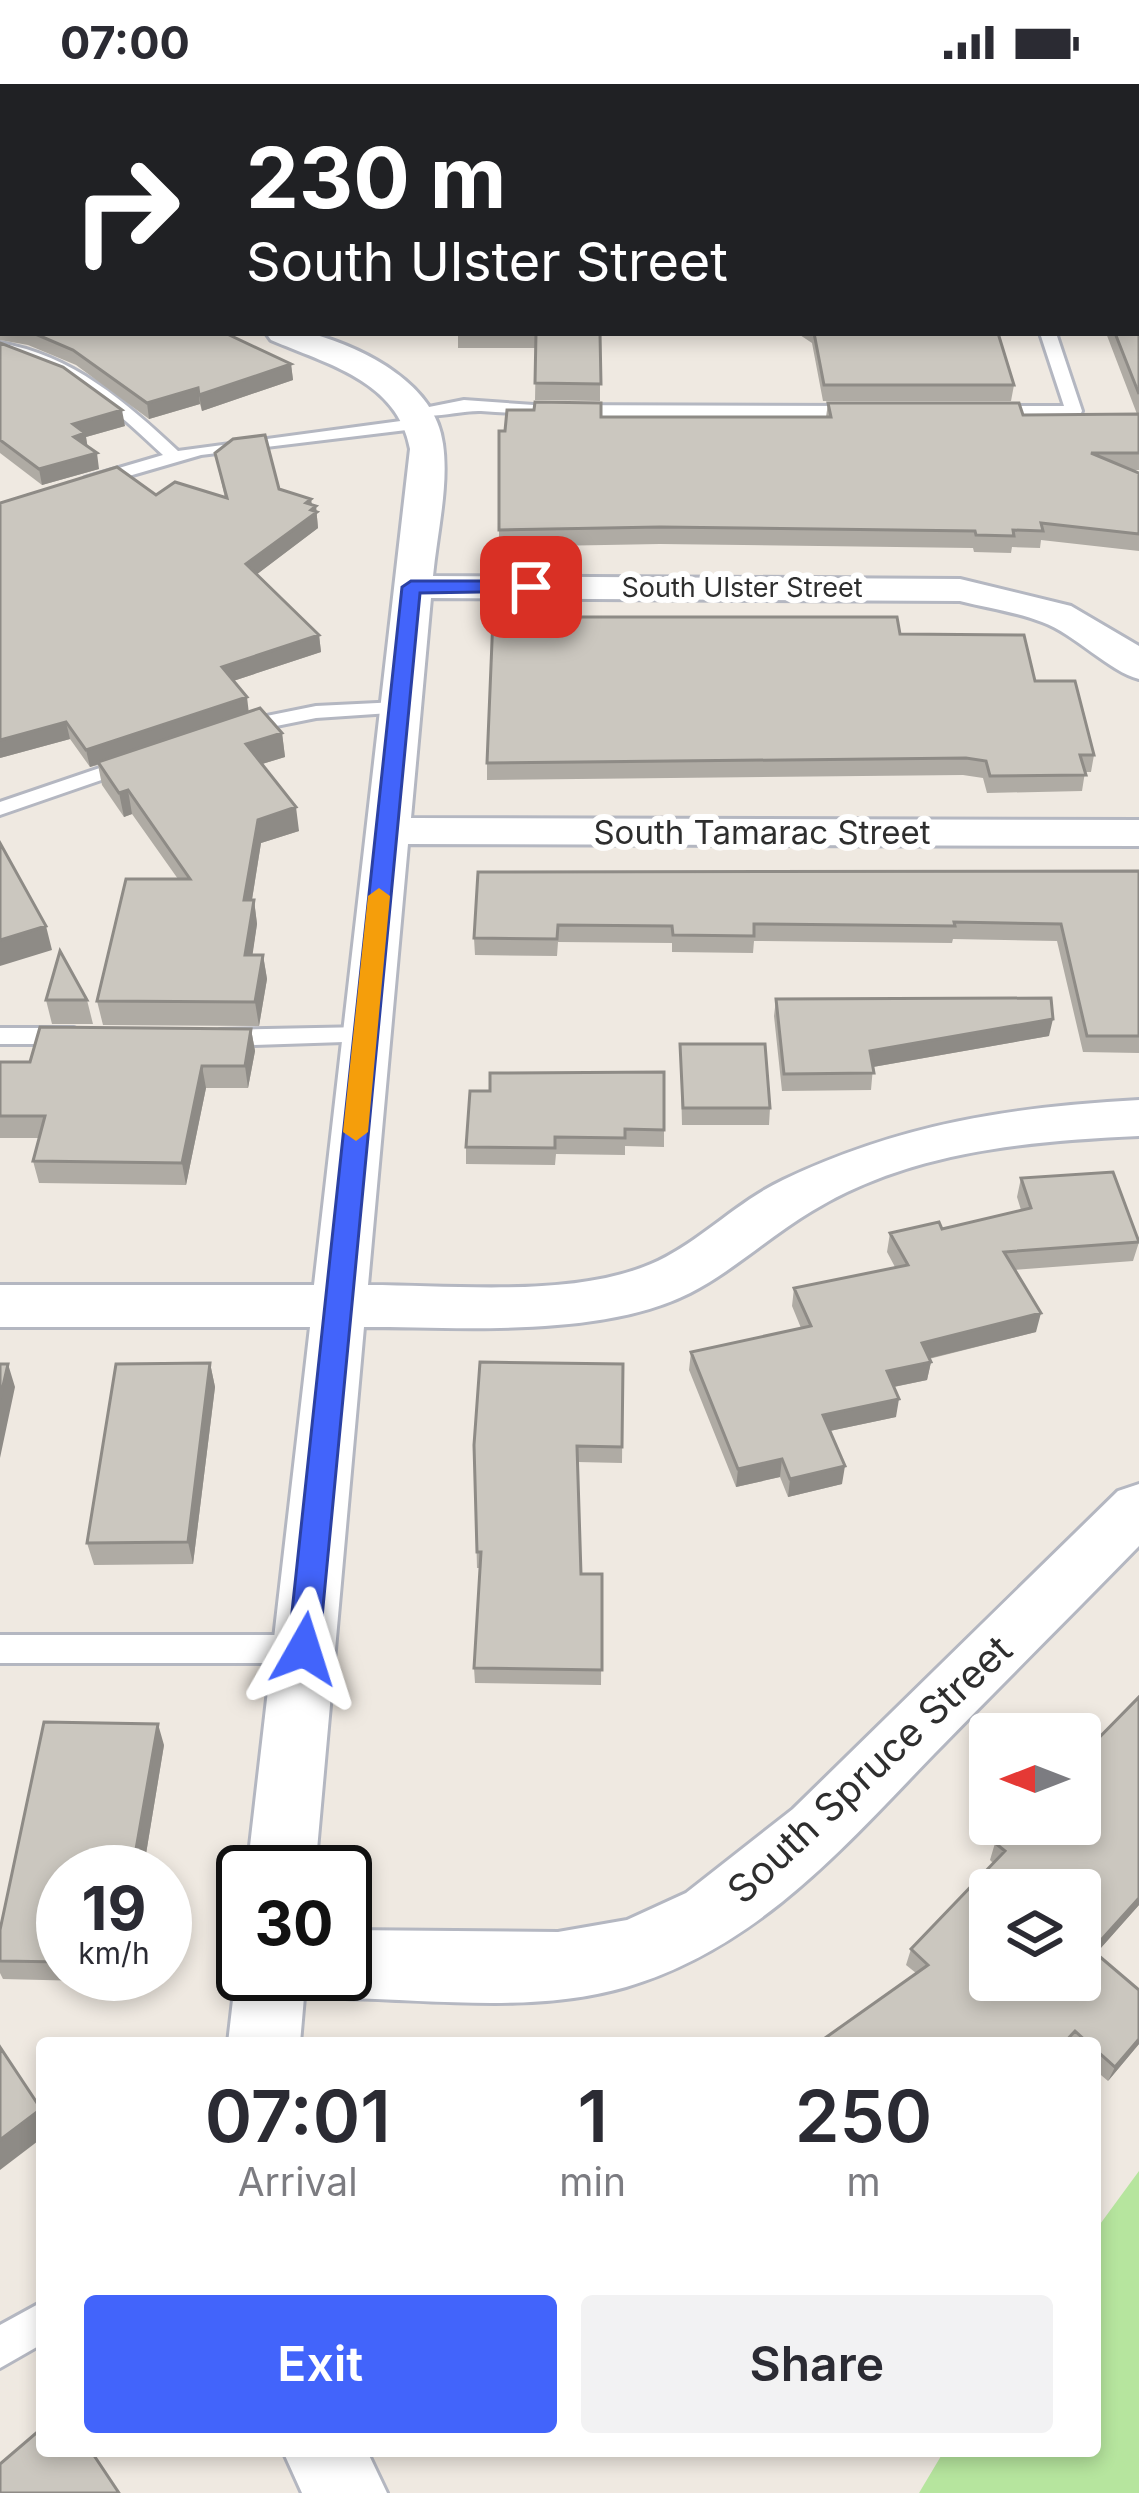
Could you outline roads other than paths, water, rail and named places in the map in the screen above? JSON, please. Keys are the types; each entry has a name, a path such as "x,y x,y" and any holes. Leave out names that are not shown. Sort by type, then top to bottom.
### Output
{"street":[{"path":"284,1845 427,458 420,417 380,379 287,336"},
{"name":"South Ulster Street","path":"411,587 934,589 1083,611 1139,667"},
{"name":"South Tamarac Street","path":"386,831 1139,833"},
{"path":"0,1306 528,1306 627,1294 670,1279 797,1195 864,1163 995,1128 1139,1118"},
{"name":"South Spruce Street","path":"372,1964 529,1966 598,1960 662,1941 710,1917 785,1859 1139,1508"},
{"path":"265,2037 268,2001"},
{"path":"326,2457 346,2493"}],"lane":[{"path":"959,411 1074,411 1049,336"},
{"path":"0,348 23,352 112,399 175,458"},
{"path":"61,490 225,446 420,417 464,405 525,410 891,411"},
{"path":"211,736 292,715 398,708"},
{"path":"0,809 158,754"},
{"path":"205,1038 365,1035"},
{"path":"0,1036 91,1037"},
{"path":"0,1649 304,1649"},
{"path":"0,2348 36,2325"}]}
